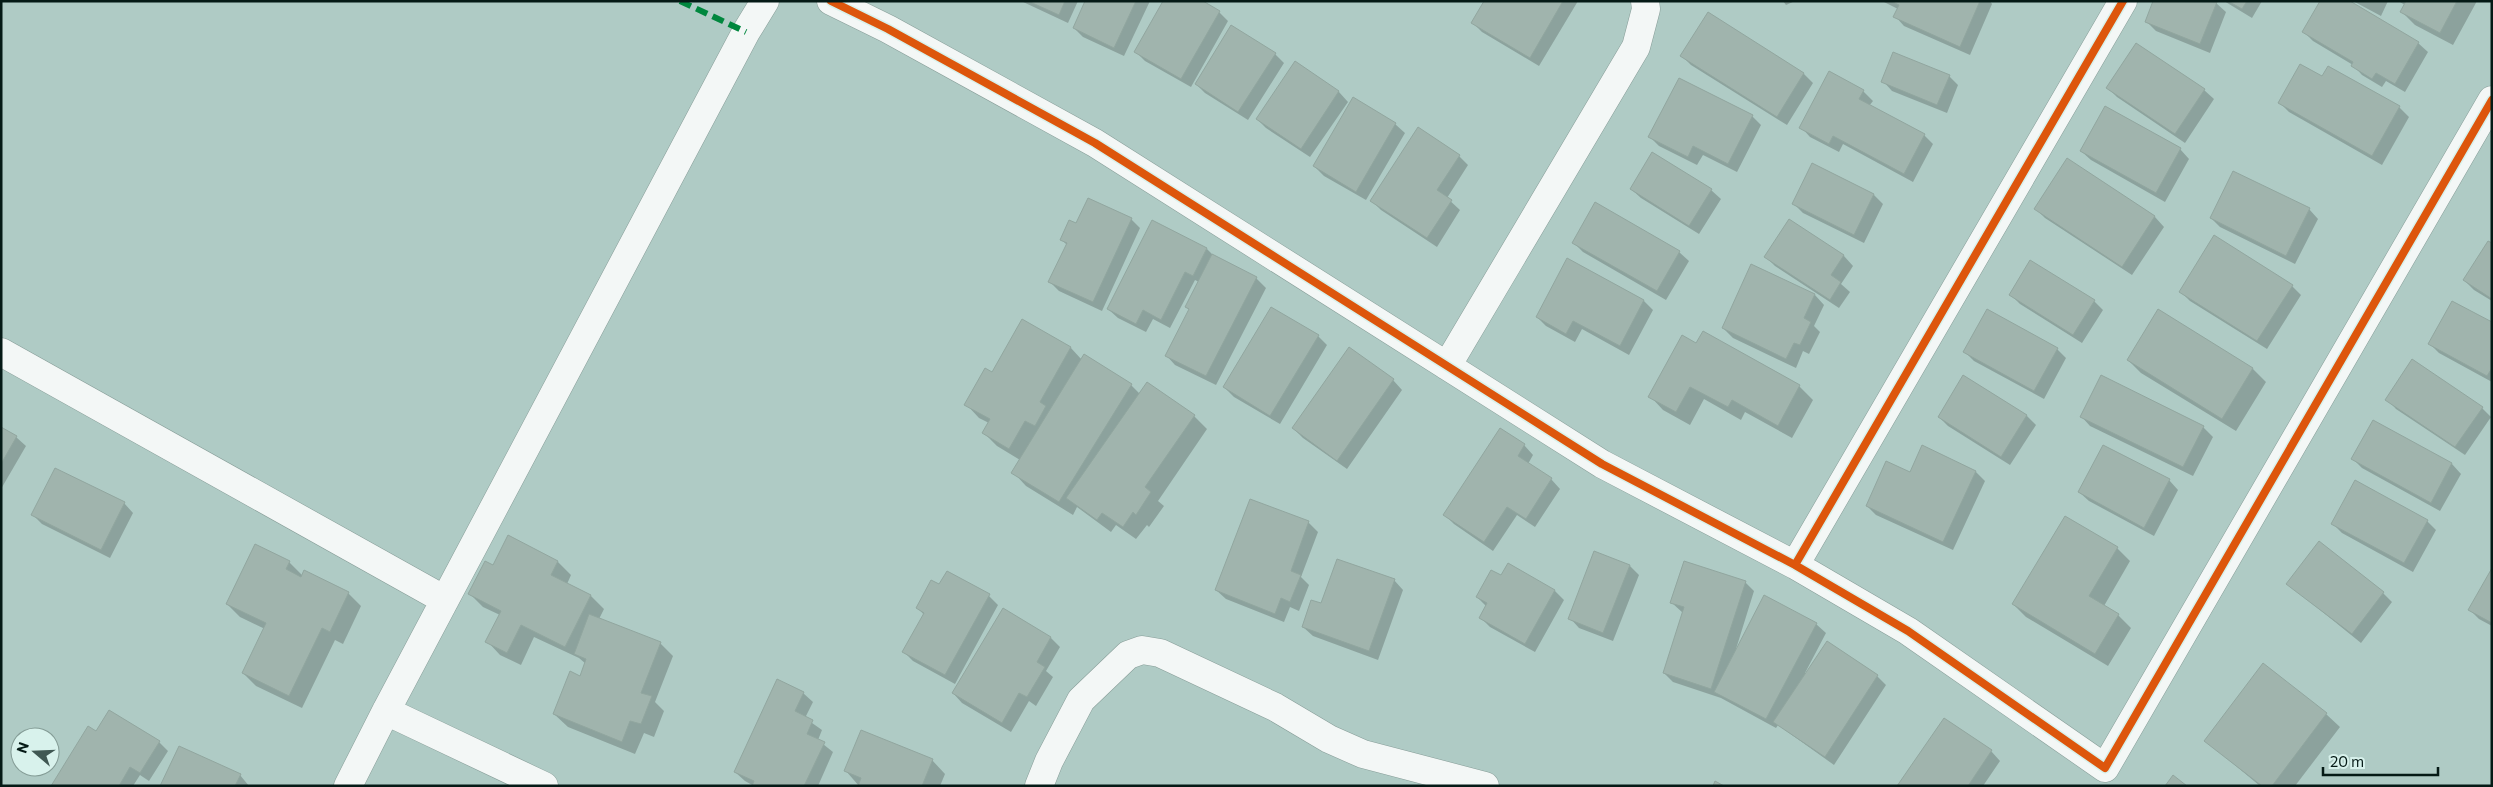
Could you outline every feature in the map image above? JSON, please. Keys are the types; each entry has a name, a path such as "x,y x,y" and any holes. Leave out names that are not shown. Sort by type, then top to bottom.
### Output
{"street":[{"path":"348,786 746,32 765,1"},
{"path":"832,1 1095,143 1602,464 1795,565 1908,631 2101,777 2492,100"},
{"path":"1447,366 1636,47 1646,9 1645,1"},
{"path":"1795,565 2123,1"},
{"path":"1,352 445,600"},
{"path":"1039,786 1049,761 1081,700 1128,655 1142,650 1160,653 1275,708 1329,739 1363,754 1485,786"},
{"path":"386,711 544,786"}],"building":[{"path":"1028,1 1065,1 1059,15"},
{"path":"1085,1 1136,1 1114,48 1073,28"},
{"path":"1163,1 1203,1 1220,11 1181,79 1134,52"},
{"path":"1484,1 1563,1 1530,58 1471,23"},
{"path":"1891,1 1980,1 1960,47 1893,17 1899,5"},
{"path":"2153,1 2217,2 2200,44 2145,22"},
{"path":"2228,1 2247,1 2242,9"},
{"path":"2320,1 2350,1 2419,42 2395,84 2376,73 2372,79 2351,66 2353,62 2302,32"},
{"path":"2406,1 2457,1 2440,33 2400,12"},
{"path":"1708,12 1804,73 1777,117 1680,56"},
{"path":"1231,25 1276,53 1238,112 1195,84"},
{"path":"2136,43 2205,89 2175,134 2106,88"},
{"path":"1893,52 1950,75 1937,105 1881,82"},
{"path":"1295,61 1339,91 1301,149 1256,119"},
{"path":"2300,64 2322,76 2328,66 2400,106 2372,156 2278,103"},
{"path":"1829,71 1864,90 1859,99 1925,134 1904,174 1833,136 1829,144 1799,128"},
{"path":"1679,78 1753,115 1728,164 1693,146 1688,157 1648,137"},
{"path":"1353,97 1396,123 1356,192 1313,166"},
{"path":"2105,106 2181,148 2156,193 2080,151"},
{"path":"1418,127 1460,155 1437,190 1452,200 1427,238 1370,201"},
{"path":"1652,152 1712,189 1689,226 1630,189"},
{"path":"2067,158 2155,216 2122,267 2034,209"},
{"path":"1812,163 1874,194 1854,235 1792,204"},
{"path":"2233,171 2310,208 2286,256 2210,218"},
{"path":"1088,198 1132,218 1093,302 1048,282 1067,243 1060,240 1069,220 1076,223"},
{"path":"1595,202 1680,251 1657,291 1572,243"},
{"path":"1789,219 1844,255 1831,275 1841,282 1830,300 1764,257"},
{"path":"1152,220 1207,248 1193,276 1185,272 1161,320 1143,310 1136,324 1107,309"},
{"path":"2214,235 2293,285 2257,341 2179,292"},
{"path":"2488,241 2492,243 2492,299 2463,280"},
{"path":"1212,254 1257,277 1206,376 1165,356 1189,309 1185,307"},
{"path":"1567,258 1644,300 1620,346 1573,321 1566,334 1536,317"},
{"path":"2030,260 2095,300 2073,335 2009,295"},
{"path":"1751,264 1815,294 1804,318 1811,322 1800,345 1794,343 1786,359 1722,328"},
{"path":"2452,301 2492,322 2492,368 2487,376 2428,344"},
{"path":"1271,307 1319,335 1270,416 1223,387"},
{"path":"1987,309 2058,348 2034,391 1963,352"},
{"path":"2158,309 2253,368 2222,419 2127,360"},
{"path":"1022,319 1071,347 1040,402 1046,406 1035,426 1025,421 1009,449 982,433 990,419 964,405 985,368 992,372"},
{"path":"1703,331 1800,385 1778,426 1732,400 1728,407 1690,387 1676,412 1648,397 1682,335 1696,343"},
{"path":"1349,347 1394,379 1337,461 1292,428"},
{"path":"1084,354 1132,384 1059,502 1011,473"},
{"path":"2412,359 2483,407 2455,447 2385,400"},
{"path":"1963,375 2027,415 2001,457 1938,417"},
{"path":"2101,375 2204,426 2183,467 2080,417"},
{"path":"1147,382 1195,415 1145,487 1151,492 1136,515 1133,512 1123,527 1102,513 1097,520 1066,498"},
{"path":"2373,420 2452,463 2431,503 2351,459"},
{"path":"1,427 17,436 1,464"},
{"path":"1500,428 1525,444 1518,456 1552,478 1526,519 1507,507 1484,542 1443,515"},
{"path":"1922,445 1976,471 1943,542 1866,506 1886,461 1910,472"},
{"path":"2103,445 2170,479 2144,528 2078,492"},
{"path":"55,468 125,502 101,550 31,515"},
{"path":"2355,480 2428,520 2404,563 2331,524"},
{"path":"1250,499 1309,521 1291,571 1301,575 1290,602 1281,598 1275,614 1215,590"},
{"path":"2065,516 2118,547 2089,596 2119,614 2095,654 2012,604"},
{"path":"508,535 558,561 551,575 591,595 565,647 521,625 507,653 485,642 501,611 468,594 485,561 493,565"},
{"path":"2319,541 2384,592 2352,634 2286,584"},
{"path":"255,544 290,561 286,569 301,577 304,570 349,592 330,632 322,628 289,696 242,673 266,623 226,604"},
{"path":"1594,551 1630,565 1603,633 1568,619"},
{"path":"1337,559 1395,579 1369,651 1302,627 1311,600 1321,603"},
{"path":"1684,561 1746,581 1711,689 1663,673 1684,607 1670,603"},
{"path":"1508,563 1555,590 1525,644 1479,618 1487,603 1476,597 1491,570 1501,575"},
{"path":"2492,568 2492,623 2468,610"},
{"path":"947,571 990,594 945,675 902,652 924,613 916,608 931,580 939,584"},
{"path":"1764,595 1817,623 1766,719 1714,692"},
{"path":"1003,608 1051,637 1037,662 1045,667 1027,697 1019,693 1002,723 952,693"},
{"path":"589,614 661,642 641,693 652,696 641,724 630,721 622,742 553,714 570,671 580,676 586,659 574,654"},
{"path":"1827,641 1878,675 1825,757 1773,722"},
{"path":"2263,663 2327,713 2272,786 2262,786 2204,741"},
{"path":"777,679 804,692 795,711 813,720 807,734 825,742 804,786 752,786 754,781 734,772"},
{"path":"109,710 160,741 140,773 130,767 119,786 51,786 57,777 60,777 60,771 88,726 96,731"},
{"path":"1944,718 1992,750 1968,786 1897,786"},
{"path":"861,730 933,759 922,786 858,786 861,778 844,771"},
{"path":"179,746 241,774 235,786 160,786"},
{"path":"2173,775 2187,786 2165,786"},
{"path":"1715,781 1724,786 1713,786"}],"marked path":[{"path":"680,1 746,32"}],"cycle path":[{"path":"831,1 888,29 1095,143 1602,464 1795,565 2123,1"},
{"path":"1795,565 1908,631 2105,768 2492,100"}]}
